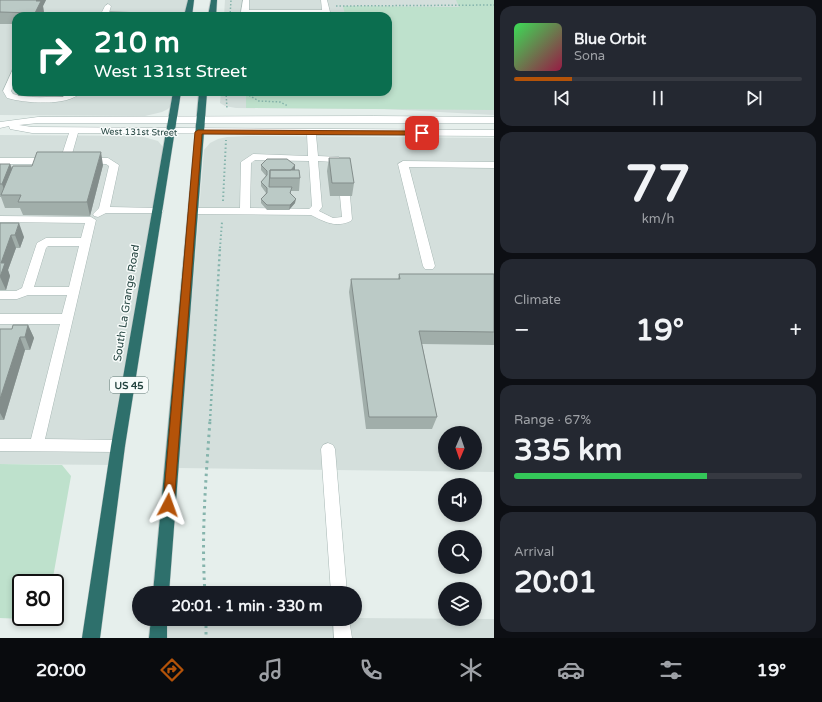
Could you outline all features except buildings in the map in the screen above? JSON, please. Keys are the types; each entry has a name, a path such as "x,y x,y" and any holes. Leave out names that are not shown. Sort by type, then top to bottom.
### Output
{"highway":[{"path":"189,12 191,0"},
{"path":"212,12 214,0"},
{"name":"South La Grange Road","path":"91,638 118,446 158,211 175,96"},
{"path":"162,586 199,119 202,96"},
{"path":"158,638 159,626"}],"street":[{"path":"246,0 246,12 326,12 325,3"},
{"path":"106,12 108,6"},
{"path":"12,80 7,91 10,96 17,98 63,99 73,96"},
{"name":"West 131st Street","path":"0,125 38,120 494,120"},
{"name":"West 131st Street","path":"0,125 32,130 74,131 494,133"},
{"path":"72,161 74,131"},
{"path":"311,133 317,207 312,212"},
{"path":"245,212 246,162 254,157 336,159 341,165 342,171"},
{"path":"0,161 108,161 114,165 104,210"},
{"path":"429,266 403,164 494,165"},
{"path":"192,211 312,212 325,217 331,222 340,223 347,219 345,196"},
{"path":"0,219 91,220 104,210 158,211"},
{"path":"37,446 91,220"},
{"path":"27,291 41,246 46,242 86,242"},
{"path":"0,295 16,295 27,291 74,290"},
{"path":"0,319 67,319"},
{"path":"0,445 118,446"},
{"path":"328,449 338,586"},
{"path":"342,626 343,638"}],"path":[{"path":"230,12 231,0"},
{"path":"325,3 494,5"},
{"path":"227,96 228,101"},
{"path":"250,96 259,101 280,102 288,106"},
{"path":"204,586 202,564 204,514 225,148"},
{"path":"206,626 206,638"}],"shaded area":[{"path":"0,0 188,0 186,12 12,12 12,96 173,96 172,104 168,109 145,116 0,115"},
{"path":"225,0 494,0 494,115 384,109 236,108 225,106 220,103 221,96 392,96 392,12 224,12"},
{"path":"0,135 140,136 158,141 163,147 164,153 115,465 0,464"},
{"path":"248,136 494,138 494,472 178,468 204,150 210,143 218,139"},
{"path":"362,618 438,619 438,626 482,626 482,619 494,619 494,638 161,638 162,626 362,626"}],"green space":[{"path":"456,0 494,0 494,110 246,108 246,96 392,96 392,12 344,12 343,6 459,7"},
{"path":"0,464 62,465 71,476 54,574 12,574 12,619 0,618"}],"route":[{"path":"168,505 198,132 422,133"}]}
